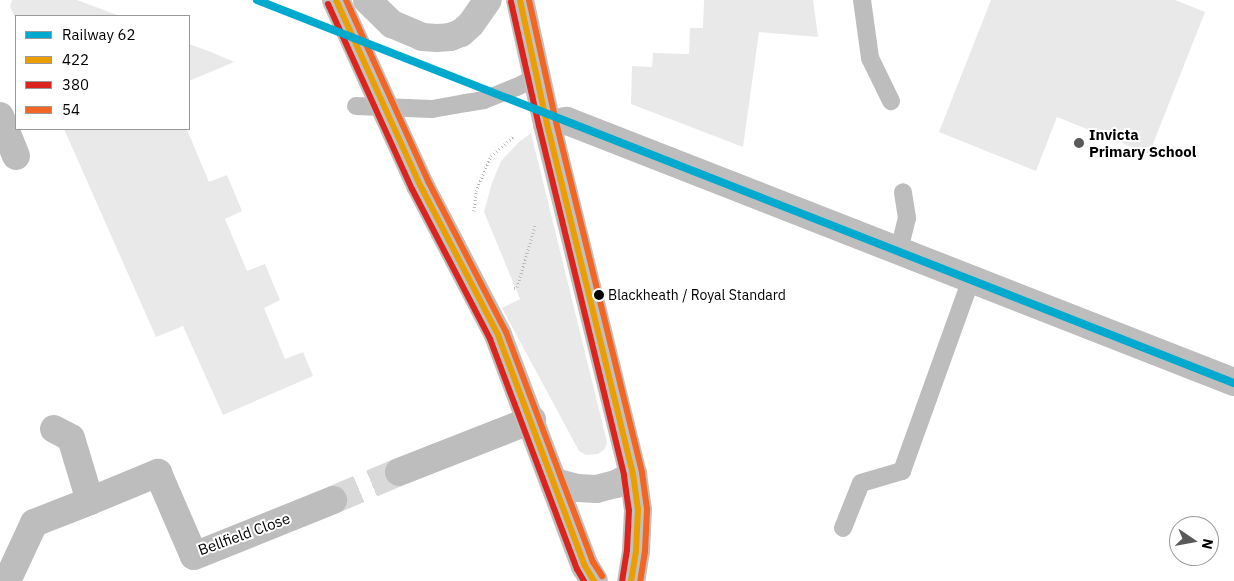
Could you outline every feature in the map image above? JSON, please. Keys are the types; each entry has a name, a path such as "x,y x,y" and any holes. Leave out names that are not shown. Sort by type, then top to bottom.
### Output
{"main road":[{"path":"336,0 387,108 420,185 498,335 532,420 585,566 594,581"},
{"path":"367,0 392,24 422,37 437,38 450,37 461,33 471,24 488,0"},
{"path":"520,0 547,124 633,474 638,510 636,552 631,581"},
{"path":"555,482 577,488 596,489 616,484 633,474"}],"street":[{"path":"0,116 16,156"},
{"path":"547,124 567,122 1234,382"},
{"path":"399,472 532,420"},
{"path":"54,429 71,438 90,501"},
{"name":"Bellfield Close","path":"7,581 34,523 158,473 194,556 334,500"}],"lane":[{"path":"862,0 870,58 891,101"},
{"path":"356,106 432,109 466,104 517,87 536,77"},
{"path":"899,250 907,218 903,192"},
{"path":"844,528 861,483 902,471 971,279"}],"path":[{"path":"474,218 476,191 491,156 510,138 547,124"},
{"path":"510,290 517,287 538,217"}],"shaded area":[{"path":"12,0 77,0 117,15 15,15 15,18 10,6"},
{"path":"704,0 813,0 818,37 759,32 743,147 631,104 632,66 652,67 653,53 689,54 690,28 703,28"},
{"path":"991,0 1175,0 1205,12 1149,154 1057,117 1036,171 939,132"},
{"path":"190,44 234,62 190,81"},
{"path":"64,130 187,130 209,182 227,175 242,211 225,219 247,271 265,264 280,300 264,308 285,359 303,352 313,376 223,415 183,326 156,337"},
{"path":"531,133 607,442 605,449 598,454 586,455 579,451 502,308 520,299 484,212 492,183 501,161 519,142"}],"tunnel":[{"path":"333,500 399,472"}],"rail line":[{"name":"62","path":"257,0 1234,383"}],"transit line":[{"name":"422","path":"336,0 420,185 498,335 585,566 594,581"},
{"name":"54","path":"346,0 428,181 506,332 593,562 602,576"},
{"name":"422","path":"520,0 547,124 633,474 638,510 636,551 631,581"},
{"name":"54","path":"529,0 556,122 642,473 647,510 645,551 640,581"},
{"name":"380","path":"511,2 539,126 624,476 629,510 627,550 622,580"},
{"name":"380","path":"328,4 412,189 490,339 577,569 584,581"}],"place":[{"name":"Invicta Primary School","path":"1079,143"},
{"name":"Blackheath / Royal Standard","path":"599,295"}]}
